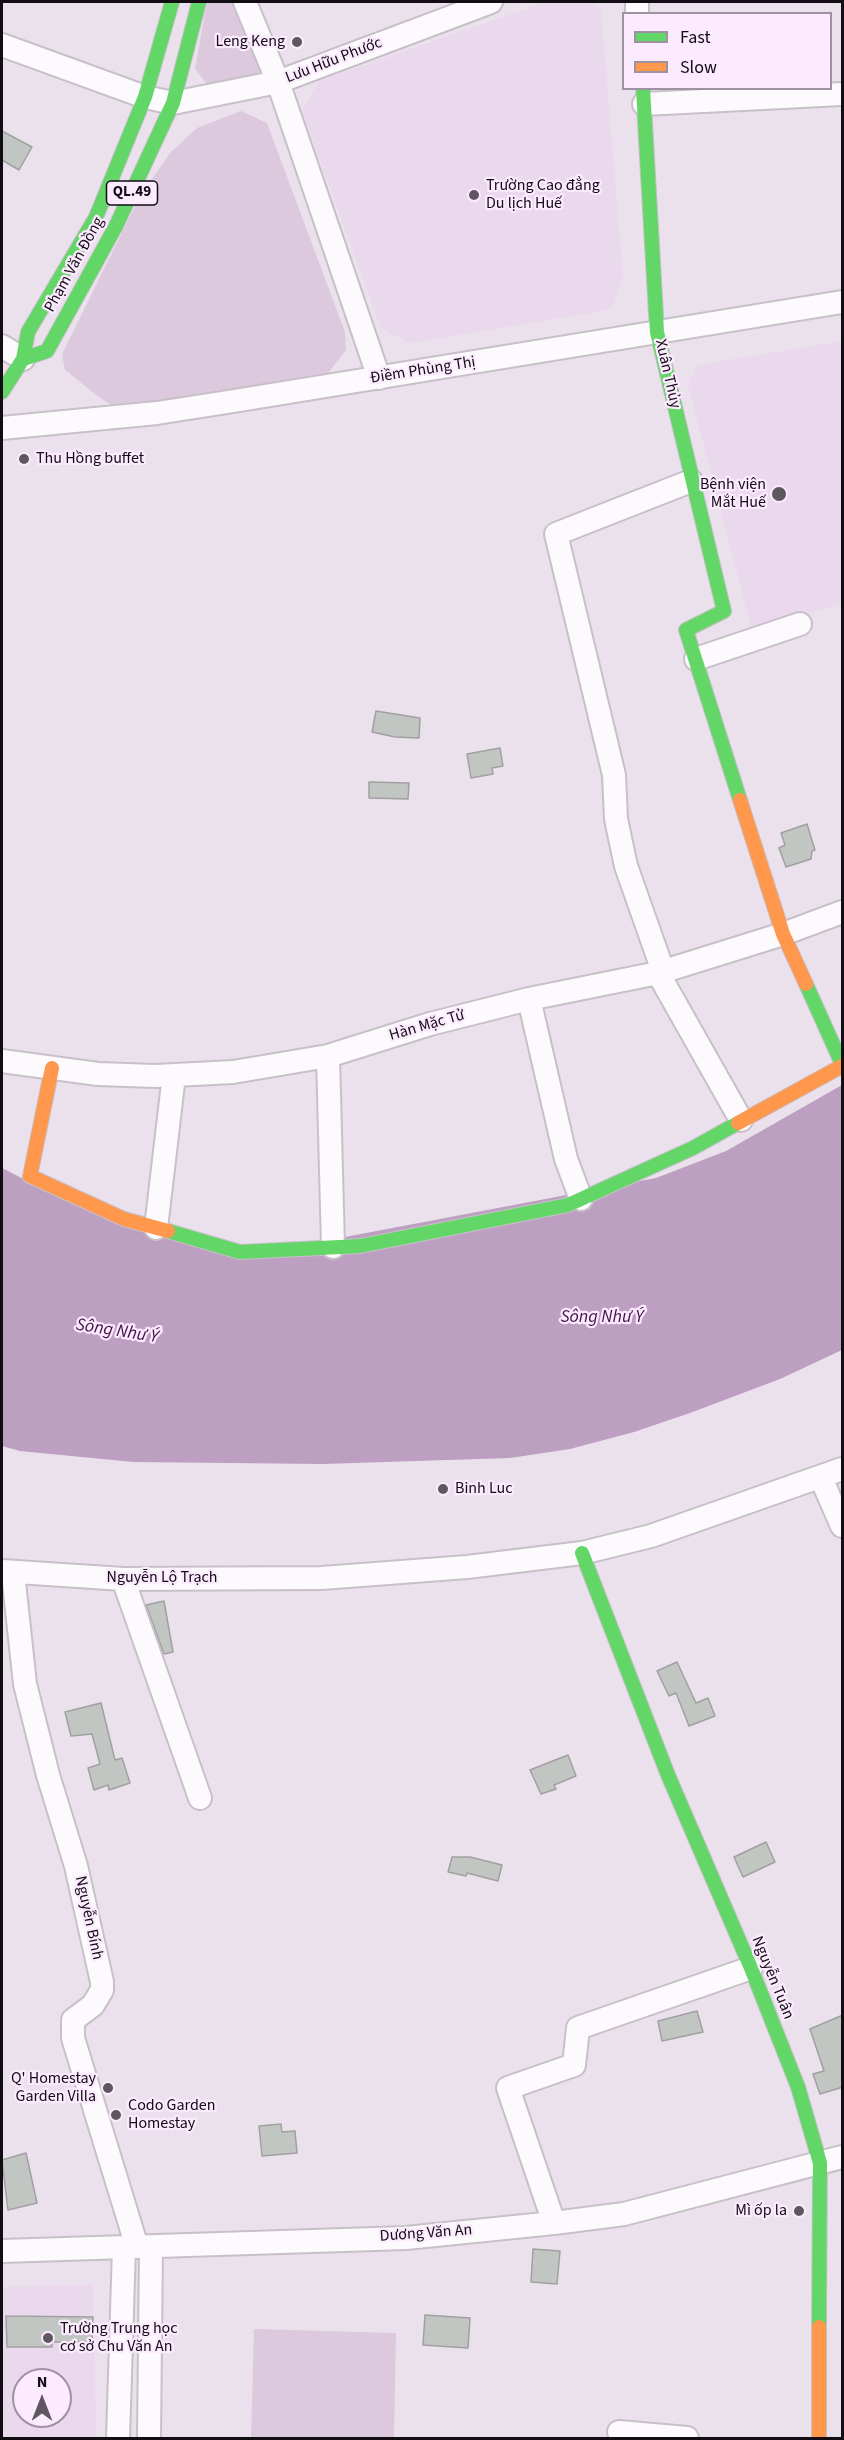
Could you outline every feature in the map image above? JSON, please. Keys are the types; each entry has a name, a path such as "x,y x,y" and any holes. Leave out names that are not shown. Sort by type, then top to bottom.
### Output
{"street":[{"name":"Phạm Văn Đồng","path":"2,392 23,359 28,332 96,218 145,97 172,2"},
{"name":"Phạm Văn Đồng","path":"23,359 46,351 116,226 173,103 199,2"},
{"path":"246,2 278,82 379,378"},
{"name":"Lưu Hữu Phước","path":"173,103 278,82 437,12 491,2"},
{"path":"2,45 145,97 173,103"},
{"path":"643,96 843,94"},
{"name":"Xuân Thủy","path":"643,96 657,332 724,611 686,630 696,659"},
{"name":"Điềm Phùng Thị","path":"2,428 157,413 843,302"},
{"path":"2,346 23,359"},
{"path":"691,481 556,534 614,775 616,819 626,866 661,972 741,1120"},
{"path":"52,1068 30,1176 124,1219 240,1252 360,1246 568,1205 693,1148 843,1065 783,934 729,772 696,659 800,624"},
{"name":"Hàn Mặc Tử","path":"2,1061 98,1074 174,1075 233,1072 328,1056 430,1024 529,999 661,972 783,934 843,912"},
{"path":"529,999 566,1159 581,1199"},
{"path":"328,1056 333,1247"},
{"path":"156,1228 174,1075"},
{"name":"Nguyễn Lộ Trạch","path":"7,1572 123,1579 322,1578 467,1567 582,1553 651,1536 843,1469"},
{"path":"821,1478 843,1526"},
{"name":"Nguyễn Tuân","path":"582,1553 668,1775 751,1968 798,2087 820,2163 819,2439"},
{"name":"Nguyễn Bính","path":"7,1572 25,1684 48,1775 76,1866 102,1982 102,1990 93,2005 72,2020 74,2038 137,2248"},
{"path":"123,1579 200,1797"},
{"path":"554,2223 508,2088 574,2065 578,2028 751,1968"},
{"name":"Dương Văn An","path":"2,2251 406,2238 554,2223 624,2214 843,2157"},
{"path":"118,2439 137,2248"},
{"path":"137,2248 149,2439"},
{"path":"619,2432 687,2439"}],"shaded area":[{"path":"207,2 235,2 264,67 253,78 225,86 206,83 195,69"},
{"name":"Trường Cao đẳng Du lịch Huế","path":"546,2 592,2 601,9 623,277 612,309 409,343 381,328 302,112 319,81"},
{"path":"241,111 267,123 345,332 346,350 328,373 117,408 100,398 65,370 62,354 139,198 170,153 197,128"},
{"name":"Bệnh viện Mắt Huế","path":"842,341 842,603 752,630 688,385 697,365"},
{"name":"Trường Trung học cơ sở Chu Văn An","path":"93,2285 96,2438 2,2438 2,2287"},
{"path":"254,2329 396,2333 394,2438 251,2438"}],"water":[{"name":"Sông Như Ý","path":"842,1085 842,1350 780,1379 634,1432 570,1449 510,1458 323,1464 133,1462 20,1451 2,1446 2,1168 61,1198 266,1252 656,1178 726,1151"}],"building":[{"path":"2,131 32,147 19,170 2,160"},
{"path":"376,711 420,718 419,738 395,737 372,732"},
{"path":"500,748 503,766 492,768 493,774 471,778 467,754"},
{"path":"369,782 409,783 408,799 369,798"},
{"path":"807,824 815,850 812,851 811,859 786,867 779,848 785,845 781,833"},
{"path":"164,1601 173,1652 164,1654 146,1605"},
{"path":"677,1662 696,1703 708,1698 715,1716 689,1726 676,1693 669,1696 657,1671"},
{"path":"101,1703 115,1760 122,1758 130,1783 109,1790 108,1785 94,1790 88,1768 100,1764 92,1734 71,1736 65,1712"},
{"path":"568,1755 576,1776 554,1785 556,1789 541,1794 530,1770"},
{"path":"766,1842 775,1862 743,1877 734,1857"},
{"path":"452,1857 470,1857 502,1865 498,1881 467,1873 466,1876 448,1872"},
{"path":"697,2011 703,2032 662,2041 658,2021"},
{"path":"843,2015 843,2087 820,2094 813,2074 824,2071 810,2029"},
{"path":"281,2124 282,2132 295,2131 297,2153 262,2156 259,2126"},
{"path":"26,2153 37,2203 8,2210 2,2160"},
{"path":"533,2249 560,2251 557,2284 531,2282"},
{"path":"425,2315 470,2318 468,2348 423,2345"},
{"path":"6,2316 93,2317 92,2342 52,2342 52,2347 7,2347"}],"traffic: fast":[{"path":"2,392 23,359 28,332 96,217 145,97 172,2"},
{"path":"23,359 47,351 116,226 173,103 199,2"},
{"path":"643,90 657,332 724,611 686,630 740,800"},
{"path":"806,984 842,1064"},
{"path":"168,1231 240,1252 360,1246 568,1205 693,1148 738,1123"},
{"path":"582,1553 668,1775 751,1968 798,2087 820,2163 819,2327"}],"traffic: slow":[{"path":"740,800 783,934 806,984"},
{"path":"738,1123 842,1066"},
{"path":"52,1068 30,1176 124,1219 168,1231"},
{"path":"819,2327 819,2438"}],"place":[{"name":"Leng Keng","path":"297,42"},
{"name":"Trường Cao đẳng Du lịch Huế","path":"474,195"},
{"name":"Thu Hồng buffet","path":"24,459"},
{"name":"Bệnh viện Mắt Huế","path":"779,494"},
{"name":"Binh Luc","path":"443,1489"},
{"name":"Q' Homestay Garden Villa","path":"108,2088"},
{"name":"Codo Garden Homestay","path":"116,2115"},
{"name":"Mì ốp la","path":"799,2211"},
{"name":"Trường Trung học cơ sở Chu Văn An","path":"48,2338"}]}
